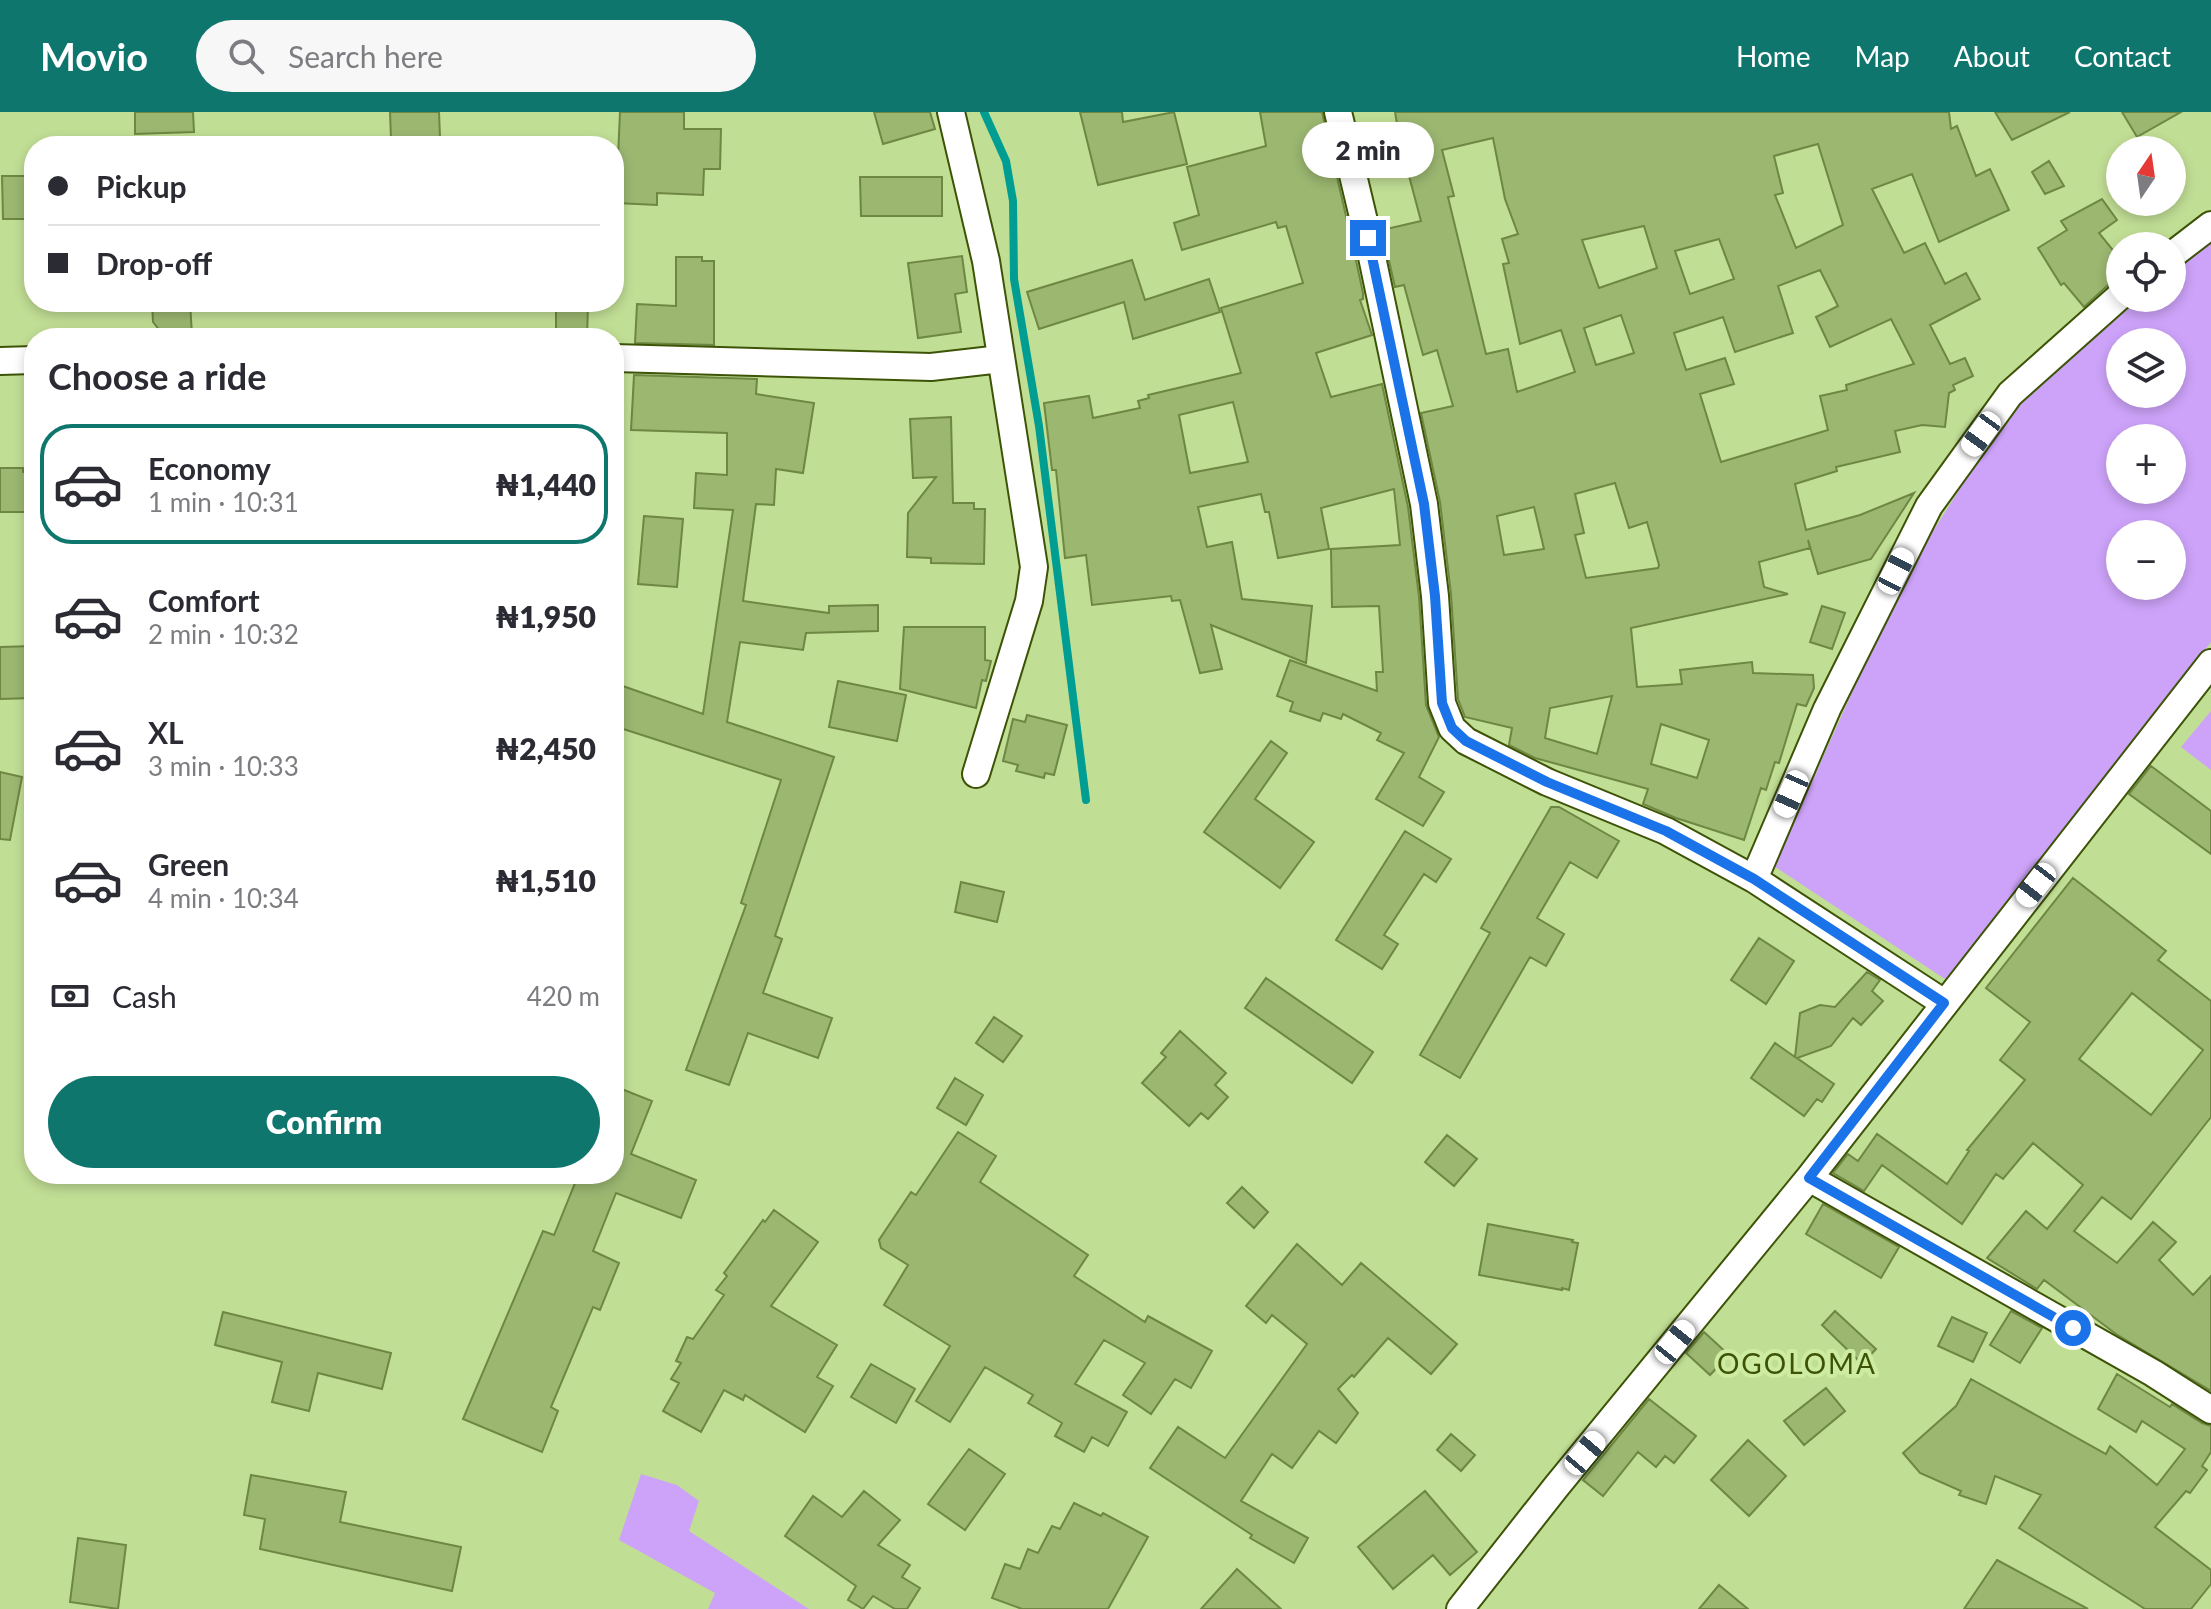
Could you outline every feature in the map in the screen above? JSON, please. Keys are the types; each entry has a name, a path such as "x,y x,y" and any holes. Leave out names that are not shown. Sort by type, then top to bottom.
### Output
{"street":[{"path":"951,112 986,261 1034,567 1029,601 976,774"},
{"path":"1338,112 1424,504 1435,596 1442,703 1452,728 1466,741 1547,782 1666,831 1754,879 1944,1003"},
{"path":"2186,244 2211,225"},
{"path":"1754,879 1827,709 1929,506 2010,394 2106,308"},
{"path":"624,358 931,367 1001,359"},
{"path":"0,361 24,360"},
{"path":"1460,1609 1809,1178 2211,663"},
{"path":"1809,1178 2153,1373 2211,1410"}],"shaded area":[{"path":"2211,242 2211,642 1948,981 1774,866 1904,577 2006,416 2065,361 2125,312 2186,312 2186,263"},
{"path":"2211,711 2211,770 2181,747"},
{"path":"641,1474 677,1485 699,1501 689,1531 809,1609 708,1609 715,1593 619,1540"}],"building":[{"path":"135,112 193,112 194,132 135,134"},
{"path":"390,112 439,112 440,136 391,136"},
{"path":"620,112 684,112 684,129 721,129 720,169 704,169 703,195 657,193 657,205 624,203 624,136 619,136"},
{"path":"874,112 930,112 935,129 883,144"},
{"path":"1080,112 1122,112 1123,122 1174,112 1187,164 1098,185"},
{"path":"1260,112 1322,112 1363,293 1360,300 1372,335 1316,353 1331,397 1382,384 1408,507 1419,597 1426,705 1439,737 1419,777 1444,792 1423,826 1376,799 1404,753 1377,740 1381,733 1343,714 1341,719 1323,713 1320,721 1290,711 1293,702 1277,696 1290,660 1377,691 1376,672 1383,672 1379,606 1332,607 1331,549 1400,545 1394,489 1321,508 1329,549 1278,558 1269,512 1265,512 1261,494 1198,507 1207,547 1232,542 1242,599 1312,606 1306,663 1211,625 1222,669 1200,673 1180,600 1172,601 1171,596 1092,605 1086,555 1065,558 1056,470 1052,470 1044,403 1089,396 1093,418 1140,408 1138,401 1149,398 1148,395 1241,373 1221,308 1303,283 1286,226 1278,228 1276,222 1182,250 1174,223 1199,215 1187,167 1266,146","holes":["1233,402 1248,462 1190,473 1179,415"]},
{"path":"1395,112 1949,112 1951,129 1957,126 1976,176 1990,169 2009,210 1939,242 1912,174 1872,189 1904,253 1925,243 1945,284 1966,273 1980,299 1930,325 1950,364 1965,358 1973,376 1953,385 1955,390 1949,393 1945,427 1922,425 1895,431 1900,452 1836,467 1837,471 1795,484 1806,530 1860,515 1914,493 1871,559 1818,574 1808,540 1810,548 1759,562 1764,587 1788,594 1631,628 1637,687 1682,684 1680,670 1752,662 1753,673 1813,675 1814,688 1806,706 1797,704 1779,763 1775,762 1766,790 1761,788 1744,840 1643,804 1648,789 1535,758 1509,745 1512,728 1465,717 1458,699 1451,594 1440,502 1421,413 1453,406 1437,350 1423,355 1404,285 1395,287 1382,230 1421,221","holes":["1493,138 1505,199 1518,234 1502,239 1509,263 1503,264 1520,344 1561,330 1575,372 1517,392 1508,349 1486,354 1448,197 1454,196 1442,150","1818,144 1843,225 1796,248 1775,195 1783,193 1774,156","1644,226 1657,268 1599,288 1582,240","1719,239 1734,279 1690,294 1675,251","1820,270 1838,306 1816,317 1830,347 1891,319 1914,364 1846,385 1847,390 1820,396 1828,430 1721,462 1700,394 1734,384 1725,358 1686,370 1674,333 1723,317 1735,352 1793,333 1778,286","1621,315 1634,353 1596,365 1584,328","1615,483 1629,528 1647,522 1658,568 1586,578 1575,535 1584,533 1575,494","1534,507 1544,549 1504,555 1497,516","1612,696 1597,754 1545,738 1550,708","1661,724 1709,740 1697,778 1651,764"]},
{"path":"1995,112 2070,112 2012,140"},
{"path":"2122,112 2181,112 2139,136"},
{"path":"2049,161 2064,186 2045,194 2032,172"},
{"path":"2,176 24,176 24,219 3,219"},
{"path":"860,177 942,177 942,216 861,216"},
{"path":"2102,199 2106,205 2106,216 2114,216 2117,220 2099,233 2106,242 2106,287 2084,307 2064,283 2061,285 2038,248 2067,230 2061,221"},
{"path":"962,256 967,292 955,294 961,332 918,338 908,263"},
{"path":"676,257 702,257 702,261 714,261 714,345 635,343 637,304 676,306"},
{"path":"1132,260 1145,300 1209,279 1220,312 1133,339 1124,302 1039,329 1027,292"},
{"path":"152,312 191,312 192,328 158,328 153,322"},
{"path":"556,312 588,312 587,328 556,328"},
{"path":"634,375 757,379 756,394 814,403 803,473 776,469 774,505 756,504 743,601 829,613 829,606 878,605 878,631 806,633 803,650 740,642 727,722 834,757 775,936 782,939 763,993 832,1018 818,1058 748,1033 729,1085 686,1070 746,905 741,903 781,780 624,729 624,686 703,714 733,510 694,508 696,473 727,475 727,433 631,430"},
{"path":"951,417 953,503 974,503 974,509 985,509 984,564 931,563 931,558 907,557 908,513 936,477 913,478 910,419"},
{"path":"0,468 23,468 24,512 0,512"},
{"path":"644,516 683,519 677,587 638,584"},
{"path":"1822,606 1845,613 1832,649 1810,642"},
{"path":"904,627 985,627 985,660 991,661 986,681 982,680 976,708 900,689"},
{"path":"24,646 24,698 0,699 0,647"},
{"path":"838,681 906,695 897,741 829,727"},
{"path":"1027,715 1067,725 1054,775 1045,773 1044,778 1016,771 1018,765 1003,761 1013,719 1025,722"},
{"path":"1271,741 1287,753 1255,799 1314,842 1280,888 1204,832"},
{"path":"2151,766 2211,811 2211,854 2129,794"},
{"path":"0,772 22,777 10,840 0,839"},
{"path":"1551,807 1559,807 1619,841 1597,878 1570,862 1537,918 1564,934 1546,966 1530,957 1460,1078 1420,1055 1490,933 1481,928"},
{"path":"1405,831 1451,859 1436,882 1424,874 1384,935 1398,944 1382,969 1336,940"},
{"path":"2073,878 2166,951 2158,960 2211,1001 2211,1117 2131,1219 2102,1197 2074,1231 2117,1263 2153,1222 2176,1242 2159,1260 2193,1295 2211,1276 2211,1391 2116,1334 2044,1280 2037,1289 1987,1258 2026,1211 2047,1229 2083,1185 2033,1143 2003,1179 1996,1174 1962,1224 1882,1165 1864,1191 1833,1173 1848,1154 1858,1161 1877,1134 1947,1184 1967,1150 2025,1080 2000,1060 2030,1022 1986,988","holes":["2132,993 2203,1050 2151,1115 2079,1059"]},
{"path":"961,882 1004,892 997,922 955,912"},
{"path":"1759,938 1794,961 1766,1004 1731,980"},
{"path":"1867,972 1880,980 1872,991 1883,1001 1861,1025 1853,1018 1831,1046 1797,1058 1834,1084 1822,1102 1817,1099 1804,1116 1751,1078 1775,1043 1795,1057 1800,1013 1820,1005 1835,1007"},
{"path":"1266,978 1373,1052 1352,1083 1245,1008"},
{"path":"994,1017 1022,1036 1003,1062 976,1043"},
{"path":"1180,1031 1226,1073 1215,1085 1228,1097 1208,1119 1201,1113 1189,1126 1142,1083 1166,1057 1161,1053"},
{"path":"955,1078 983,1095 966,1125 937,1108"},
{"path":"624,1090 652,1101 631,1154 696,1180 681,1218 616,1193 593,1251 619,1263 600,1310 593,1307 551,1407 558,1411 542,1452 463,1419 543,1231 554,1235 575,1184 624,1184"},
{"path":"958,1132 996,1156 980,1182 1088,1255 1074,1276 1145,1322 1148,1316 1212,1351 1191,1388 1175,1379 1151,1414 1123,1395 1145,1363 1104,1340 1075,1384 1127,1412 1108,1446 1092,1437 1084,1452 1055,1436 1062,1423 1028,1403 1033,1395 985,1367 950,1422 916,1401 950,1346 884,1305 908,1265 881,1248 879,1240 911,1192 916,1195"},
{"path":"1447,1135 1477,1159 1454,1186 1425,1162"},
{"path":"1242,1187 1268,1212 1254,1228 1227,1203"},
{"path":"1823,1204 1899,1247 1881,1278 1806,1234"},
{"path":"774,1210 818,1242 771,1306 837,1345 817,1377 833,1386 805,1432 745,1395 743,1400 724,1390 701,1432 663,1411 679,1383 671,1379 681,1363 676,1361 687,1337 693,1339 724,1295 716,1290 727,1276 724,1273"},
{"path":"1488,1224 1578,1243 1569,1290 1479,1275"},
{"path":"1297,1244 1342,1285 1361,1263 1457,1344 1431,1374 1388,1338 1354,1377 1352,1375 1338,1389 1358,1413 1336,1443 1319,1431 1292,1468 1272,1454 1241,1501 1308,1538 1294,1563 1250,1538 1252,1535 1150,1468 1178,1427 1225,1458 1307,1344 1272,1315 1266,1323 1246,1306"},
{"path":"1835,1311 1876,1349 1862,1364 1822,1325"},
{"path":"2011,1311 2042,1328 2020,1363 1990,1345"},
{"path":"223,1312 391,1353 382,1389 318,1373 309,1411 272,1402 282,1362 215,1345"},
{"path":"1952,1317 1987,1333 1973,1362 1938,1346"},
{"path":"1704,1332 1729,1355 1710,1375 1686,1353"},
{"path":"871,1364 915,1389 896,1423 851,1397"},
{"path":"2117,1374 2170,1407 2172,1404 2211,1426 2211,1452 2202,1466 2207,1470 2190,1493 2186,1491 2155,1527 2211,1570 2211,1584 2191,1609 2145,1609 2019,1528 2041,1495 1995,1476 1986,1504 1959,1495 1961,1491 1920,1473 1903,1453 1956,1406 1971,1379 2106,1454 2110,1446 2157,1485 2185,1449 2142,1421 2136,1432 2098,1409"},
{"path":"1826,1388 1845,1411 1804,1445 1784,1421"},
{"path":"1649,1399 1696,1436 1674,1463 1665,1456 1656,1467 1638,1452 1603,1496 1583,1480"},
{"path":"1451,1434 1475,1455 1461,1471 1437,1450"},
{"path":"1748,1440 1786,1476 1749,1516 1711,1480"},
{"path":"969,1449 1005,1474 965,1530 928,1504"},
{"path":"251,1475 346,1492 340,1522 461,1547 452,1591 260,1549 265,1519 244,1515"},
{"path":"864,1491 900,1520 878,1545 910,1565 902,1577 920,1588 907,1609 895,1609 873,1596 863,1609 848,1600 856,1586 785,1536 813,1496 842,1517"},
{"path":"1425,1491 1477,1552 1450,1575 1433,1555 1393,1589 1358,1547"},
{"path":"1074,1503 1101,1516 1103,1513 1148,1537 1108,1609 1022,1609 992,1598 1005,1564 1020,1569 1028,1549 1038,1553 1052,1526 1060,1529"},
{"path":"78,1538 126,1545 118,1609 70,1602"},
{"path":"1997,1560 2088,1609 1964,1609"},
{"path":"1237,1569 1281,1609 1201,1609"},
{"path":"1719,1585 1748,1609 1699,1609"}],"waterway":[{"path":"984,112 1006,161 1013,201 1014,279 1039,426 1086,800"}],"district":[{"name":"OGOLOMA","path":"1797,1364"}],"route":[{"path":"1368,238 1424,504 1435,596 1442,703 1452,728 1466,741 1547,782 1666,831 1754,879 1944,1003 1809,1178 2073,1328"}]}
